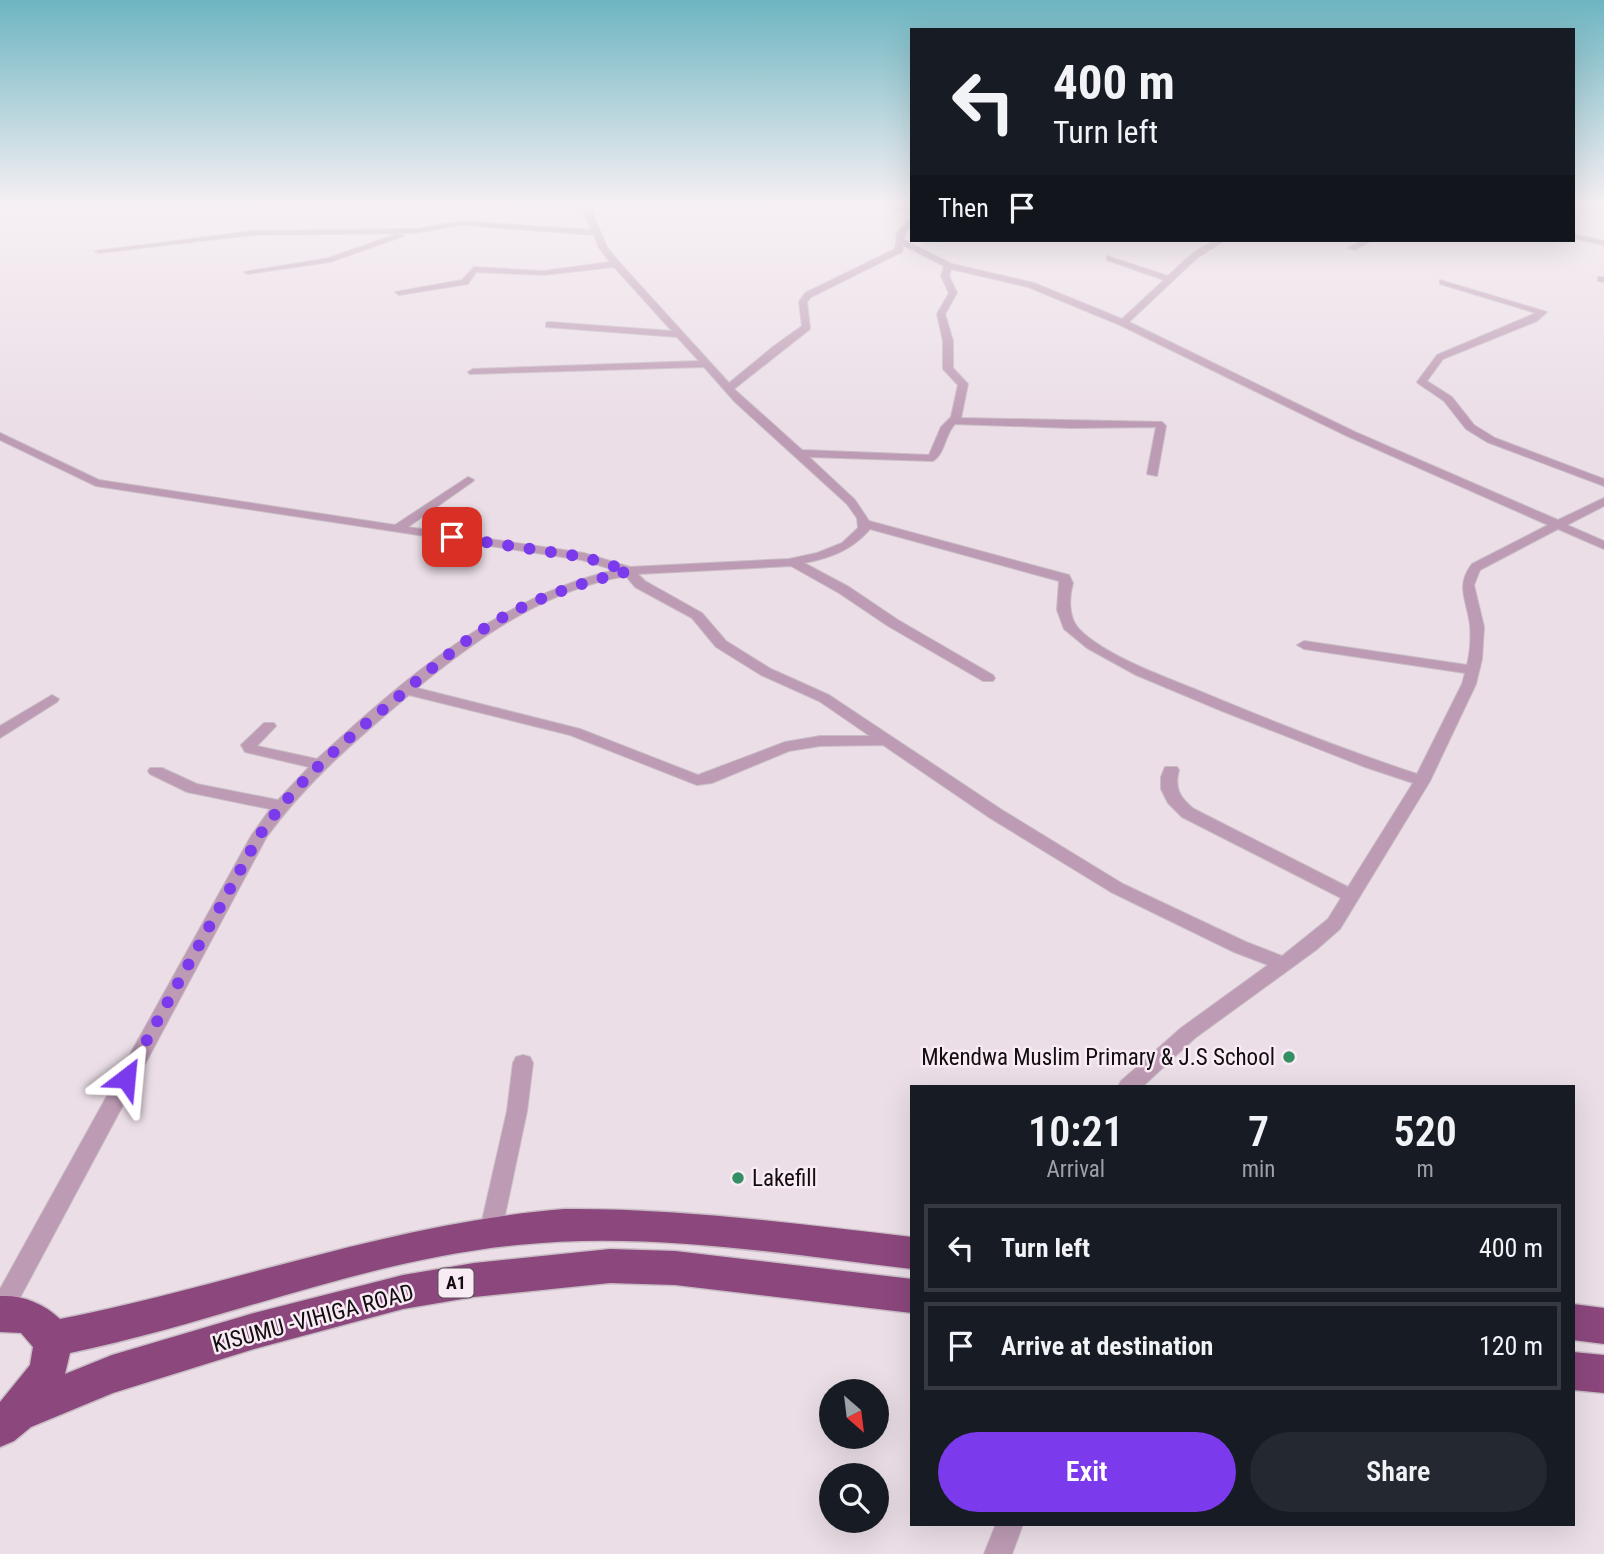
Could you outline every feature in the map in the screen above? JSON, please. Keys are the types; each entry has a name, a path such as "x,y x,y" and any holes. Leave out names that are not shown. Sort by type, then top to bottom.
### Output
{"highway":[{"name":"KISUMU -VIHIGA ROAD","path":"50,1339 118,1327 363,1260 515,1229 604,1225 694,1230 910,1253"},
{"name":"KISUMU -VIHIGA ROAD","path":"9,1420 112,1374 254,1331 403,1292 474,1280 610,1266 662,1268 910,1296"},
{"path":"0,1313 29,1316 43,1325 50,1339"},
{"path":"1575,1322 1604,1326"},
{"name":"A1","path":"9,1420 30,1401 45,1378 51,1357 50,1339"},
{"path":"1575,1371 1604,1374"}],"street":[{"path":"399,292 465,282 468,278"},
{"path":"629,278 728,389 851,502 865,524 1065,578 1067,583 1063,596 1064,610 1071,629 1081,639 1141,672 1192,694 1370,764 1422,781"},
{"path":"728,389 807,327 803,302 808,295 843,278"},
{"path":"946,278 953,293 941,314 948,341 948,369 962,384 954,421"},
{"path":"990,278 1031,285 1123,323 1351,434 1604,545"},
{"path":"1123,323 1170,279 1166,278"},
{"path":"1443,282 1544,313 1440,357 1423,377 1424,386 1448,399 1470,427 1491,440 1604,483"},
{"path":"550,325 677,334"},
{"path":"473,372 705,364"},
{"path":"800,453 930,459 946,427 954,421 1071,425 1158,424 1161,426 1160,447 1153,474"},
{"path":"0,436 96,483 584,557 629,571 640,584 696,615 721,644 766,672 824,698 996,814 1117,888 1240,947 1284,964"},
{"path":"398,528 468,480"},
{"path":"1130,1085 1188,1033 1284,964 1334,924 1422,781 1469,684 1477,627 1476,615 1468,597 1469,575 1485,561 1604,501"},
{"path":"0,1313 259,836 279,806 318,764 460,647 516,611 568,588 629,571 792,562 844,548 857,539 865,524"},
{"path":"792,562 844,590 893,623 988,678"},
{"path":"1304,645 1473,670"},
{"path":"407,690 575,732 697,780 706,779 785,747 820,741 889,740"},
{"path":"0,733 52,699"},
{"path":"269,726 249,745 250,749 318,764"},
{"path":"1171,770 1167,781 1169,794 1188,813 1352,896"},
{"path":"156,771 192,788 279,806"},
{"path":"490,1234 517,1111 523,1063"},
{"path":"998,1554 1009,1526"}],"place":[{"name":"Mkendwa Muslim Primary & J.S School","path":"1289,1057"},
{"name":"Lakefill","path":"738,1178"}],"route":[{"path":"126,1078 259,836 279,806 318,764 417,680 489,625 568,588 629,571 584,557 452,537"}]}
